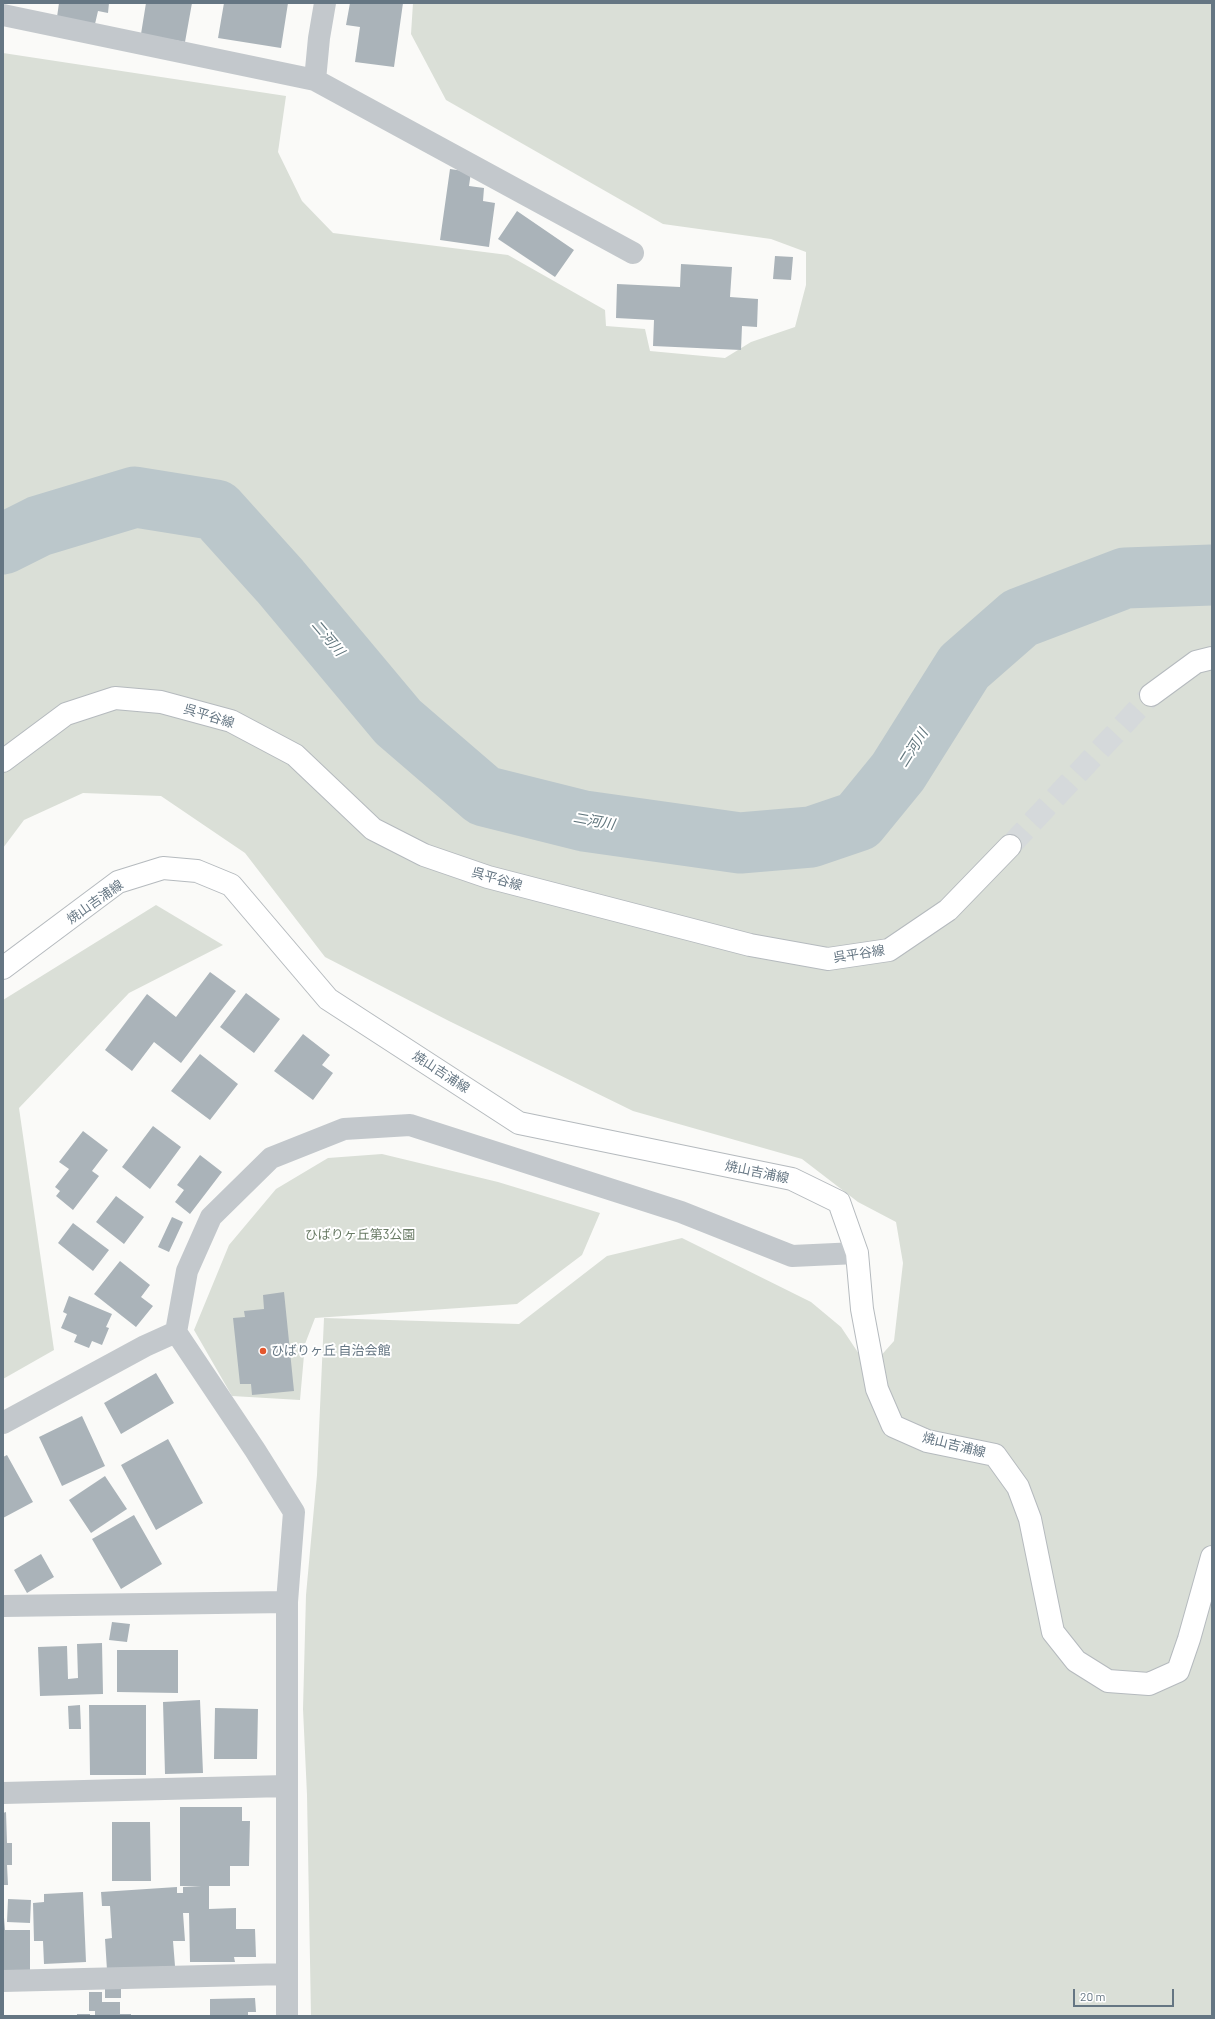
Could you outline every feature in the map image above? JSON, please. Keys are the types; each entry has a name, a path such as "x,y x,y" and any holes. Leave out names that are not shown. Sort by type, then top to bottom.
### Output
{"main road":[{"path":"1151,695 1196,662 1212,658"},
{"name":"呉平谷線","path":"3,761 66,714 115,698 161,702 231,721 296,755 373,828 424,855 488,877 750,945 828,959 889,950 948,910 1010,846"},
{"name":"焼山吉浦線","path":"3,968 118,882 163,868 197,871 231,885 328,999 519,1122 792,1179 839,1202 857,1253 862,1309 877,1389 893,1426 928,1441 994,1455 1018,1487 1030,1519 1053,1632 1076,1661 1108,1681 1149,1684 1178,1671 1189,1639 1212,1557"}],"street":[{"path":"315,80 319,38 325,3"},
{"path":"3,15 315,80 633,253"},
{"path":"287,2016 287,1602 294,1512 256,1450 176,1332 187,1271 211,1217 271,1158 344,1129 410,1125 681,1212 792,1256 857,1253"},
{"path":"3,1423 145,1346 176,1332"},
{"path":"3,1606 287,1602"},
{"path":"3,1793 286,1786"},
{"path":"3,1981 287,1974"}],"green space":[{"path":"413,3 1212,3 1212,2016 311,2016 307,1795 303,1709 306,1595 317,1475 324,1318 519,1324 607,1256 682,1238 811,1302 841,1327 869,1369 894,1341 903,1263 896,1222 858,1202 802,1159 633,1111 449,1021 325,957 245,853 161,796 83,793 24,820 3,848 3,53 286,96 278,152 302,201 333,233 508,255 605,310 606,326 645,329 650,351 725,358 751,342 795,327 806,285 806,252 771,239 663,224 446,100 411,34"},
{"path":"156,905 223,945 129,993 19,1108 54,1350 3,1379 3,1000"},
{"name":"ひばりヶ丘第3公園","path":"382,1154 498,1182 600,1213 582,1255 517,1304 315,1318 305,1344 300,1400 232,1396 194,1330 229,1245 276,1189 328,1158"}],"building":[{"path":"59,3 109,3 108,13 98,11 95,24 57,17"},
{"path":"146,3 192,3 185,42 141,34"},
{"path":"224,3 288,3 281,48 218,38"},
{"path":"350,3 403,3 394,67 355,62 360,27 346,25"},
{"path":"450,169 471,172 469,186 484,188 483,201 495,203 489,247 440,240"},
{"path":"517,211 574,250 555,277 498,239"},
{"path":"775,256 793,257 791,280 773,279"},
{"path":"681,264 732,267 730,297 758,299 757,327 742,326 741,350 653,346 654,320 616,318 617,284 680,287"},
{"path":"210,972 236,991 181,1063 154,1042 132,1071 105,1050 147,994 176,1017"},
{"path":"246,993 280,1019 254,1053 220,1027"},
{"path":"303,1034 330,1055 322,1065 333,1073 313,1100 274,1071"},
{"path":"200,1054 238,1084 210,1120 171,1091"},
{"path":"153,1126 181,1147 150,1189 122,1167"},
{"path":"83,1131 108,1150 92,1171 99,1176 73,1210 56,1196 60,1191 55,1187 69,1169 59,1162"},
{"path":"200,1155 222,1172 190,1214 175,1202 184,1190 177,1185"},
{"path":"116,1196 144,1217 124,1244 96,1222"},
{"path":"172,1217 183,1222 169,1252 158,1247"},
{"path":"73,1223 109,1250 93,1271 58,1243"},
{"path":"120,1261 150,1285 141,1297 153,1306 136,1327 94,1294"},
{"name":"ひばりヶ丘 自治会館","path":"284,1292 294,1391 252,1395 251,1384 240,1384 233,1318 245,1317 244,1311 264,1309 263,1295"},
{"path":"69,1296 112,1314 106,1327 109,1328 102,1345 92,1341 89,1348 74,1342 77,1335 61,1328 67,1314 63,1312"},
{"path":"156,1373 174,1403 121,1434 104,1403"},
{"path":"82,1416 105,1466 62,1486 39,1437"},
{"path":"168,1439 203,1503 156,1530 121,1465"},
{"path":"7,1455 33,1502 3,1518 3,1457"},
{"path":"105,1476 127,1509 91,1533 69,1500"},
{"path":"134,1515 162,1564 121,1589 92,1539"},
{"path":"41,1554 54,1577 27,1593 14,1570"},
{"path":"112,1622 130,1624 127,1642 109,1640"},
{"path":"102,1643 103,1694 40,1696 38,1647 67,1646 68,1679 78,1678 77,1644"},
{"path":"117,1650 178,1650 178,1693 117,1692"},
{"path":"200,1700 203,1773 165,1774 163,1702"},
{"path":"80,1705 81,1729 69,1729 68,1706"},
{"path":"89,1705 146,1705 146,1775 90,1775"},
{"path":"215,1708 258,1709 257,1759 214,1759"},
{"path":"180,1807 242,1807 242,1821 250,1821 249,1866 230,1866 230,1886 209,1886 209,1909 236,1908 236,1929 255,1929 256,1957 234,1957 235,1962 190,1962 189,1913 183,1913 185,1941 173,1941 175,1966 107,1970 105,1939 112,1938 110,1906 102,1906 101,1892 177,1887 177,1893 183,1893 183,1887 201,1886 180,1886"},
{"path":"6,1812 7,1843 12,1843 12,1865 7,1865 8,1885 3,1885 3,1813"},
{"path":"112,1822 150,1822 151,1881 112,1881"},
{"path":"83,1892 86,1962 44,1964 43,1941 34,1941 33,1903 44,1902 44,1894"},
{"path":"8,1899 31,1900 30,1923 7,1922"},
{"path":"3,1905 5,1930 30,1930 30,1971 3,1971"},
{"path":"105,1989 121,1989 121,1998 105,1998"},
{"path":"89,1992 102,1992 102,2002 120,2002 120,2014 131,2014 131,2016 95,2016 95,2011 89,2011"},
{"path":"255,1998 256,2012 248,2012 248,2016 210,2016 210,1999"},
{"path":"77,2014 90,2014 90,2016 77,2016"}],"waterway":[{"name":"二河川","path":"3,544 39,526 135,497 216,510 280,581 398,722 484,796 584,821 740,843 811,837 858,821 898,772 964,667 1020,618 1125,578 1212,575"}],"tunnel":[{"path":"1010,846 1151,695"}],"place":[{"name":"ひばりヶ丘 自治会館","path":"263,1351"}]}
